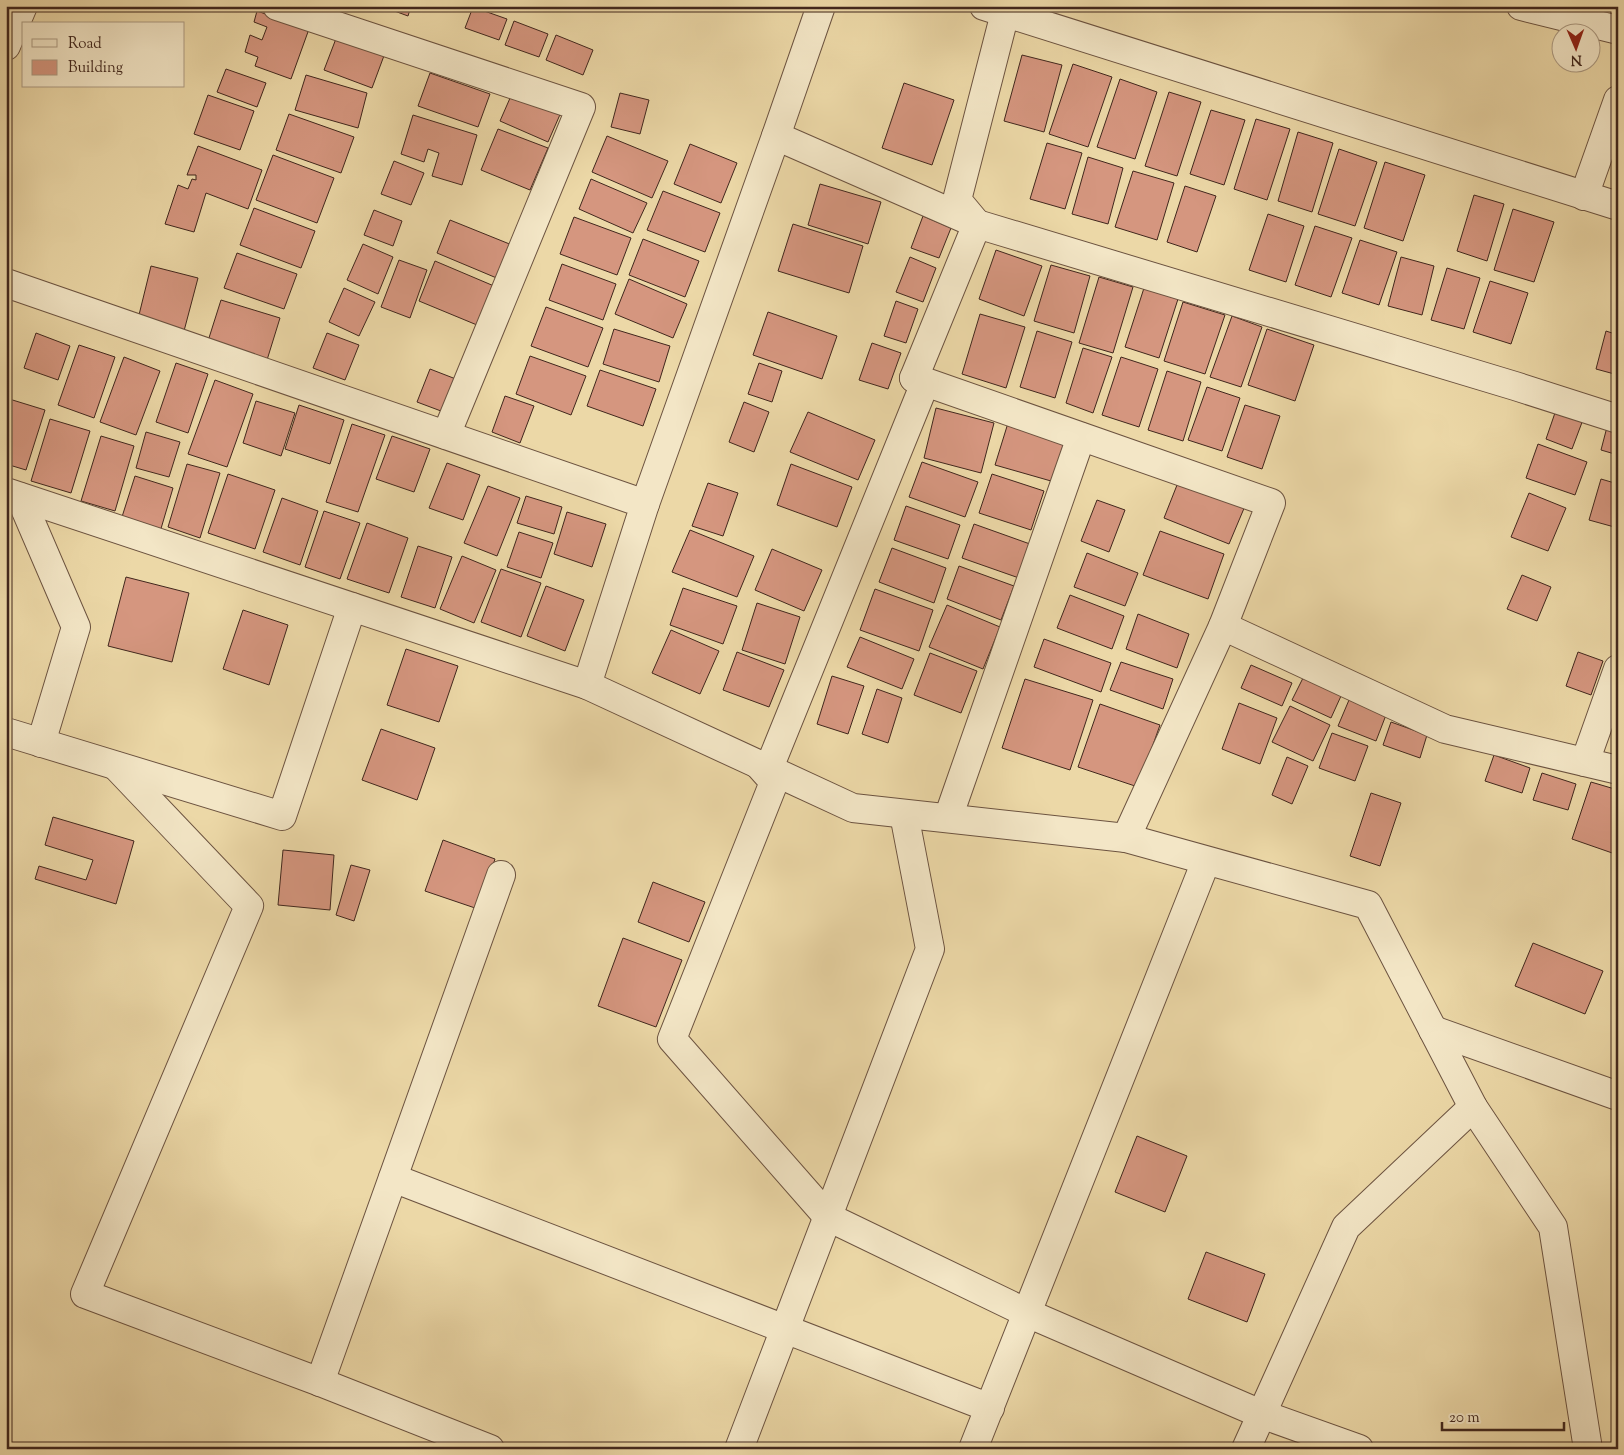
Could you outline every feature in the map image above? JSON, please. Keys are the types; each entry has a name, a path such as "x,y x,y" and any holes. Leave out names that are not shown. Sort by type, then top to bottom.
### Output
{"street":[{"path":"6,46 23,6"},
{"path":"277,6 582,108 446,435"},
{"path":"587,685 645,504 821,6"},
{"path":"1521,6 1618,30"},
{"path":"977,224 957,200 995,10 1039,14 1618,206"},
{"path":"1584,196 1618,100"},
{"path":"776,136 977,224 1515,386 1618,419"},
{"path":"914,378 977,224"},
{"path":"6,283 645,504"},
{"path":"914,378 1270,503 1223,626 1126,838"},
{"path":"758,764 769,768 925,383 914,378"},
{"path":"948,818 1081,437"},
{"path":"13,494 587,685 853,808 1126,838 1368,905 1473,1108 1553,1227 1588,1449"},
{"path":"13,494 76,626 41,743"},
{"path":"6,732 282,816 352,607"},
{"path":"1223,626 1445,729 1618,770"},
{"path":"1585,762 1618,669"},
{"path":"758,764 774,782 672,1039 828,1217 1027,1313 1262,1414 1359,1449"},
{"path":"116,766 249,906 85,1294 320,1382 490,1449"},
{"path":"739,1449 930,949 904,814"},
{"path":"973,1449 1206,861"},
{"path":"320,1382 501,875"},
{"path":"1433,1030 1618,1096"},
{"path":"1246,1449 1346,1227 1473,1108"},
{"path":"393,1178 990,1408"}],"building":[{"path":"381,6 411,6 408,16"},
{"path":"473,7 507,19 499,40 465,28"},
{"path":"257,11 309,29 291,79 255,66 258,57 245,52 250,35 262,40 267,27 254,22"},
{"path":"514,21 548,34 539,57 505,45"},
{"path":"556,35 593,50 583,75 546,60"},
{"path":"337,36 385,53 372,88 324,70"},
{"path":"1022,55 1062,65 1044,132 1004,121"},
{"path":"1073,64 1112,77 1088,147 1049,134"},
{"path":"226,69 266,83 257,107 217,92"},
{"path":"430,73 490,94 478,127 418,106"},
{"path":"306,75 367,93 358,128 295,110"},
{"path":"1120,79 1157,92 1135,159 1097,147"},
{"path":"904,83 954,100 932,165 882,148"},
{"path":"514,89 562,110 548,142 500,121"},
{"path":"1169,92 1201,102 1177,176 1145,166"},
{"path":"620,93 649,100 640,134 611,127"},
{"path":"208,95 254,111 240,150 194,134"},
{"path":"1211,110 1245,120 1224,185 1190,174"},
{"path":"289,114 354,137 341,173 276,150"},
{"path":"413,115 477,135 462,185 432,176 439,153 428,149 424,162 401,154"},
{"path":"1256,119 1290,129 1267,200 1234,189"},
{"path":"498,129 548,148 530,190 481,170"},
{"path":"1298,132 1333,143 1312,212 1278,201"},
{"path":"607,136 668,161 652,198 592,172"},
{"path":"1047,143 1082,153 1065,209 1030,199"},
{"path":"690,144 737,163 721,203 674,184"},
{"path":"198,146 262,170 248,209 206,193 194,232 165,224 178,185 188,189 192,179 196,180 196,175 187,175"},
{"path":"1339,149 1377,162 1355,226 1318,214"},
{"path":"273,155 334,178 317,223 256,200"},
{"path":"1088,157 1123,168 1108,224 1072,214"},
{"path":"394,161 424,173 411,205 381,194"},
{"path":"1385,162 1425,175 1403,241 1364,228"},
{"path":"1133,171 1174,183 1157,240 1115,227"},
{"path":"591,179 647,203 633,233 579,209"},
{"path":"820,184 881,202 868,244 808,225"},
{"path":"1185,186 1216,196 1197,252 1167,242"},
{"path":"663,191 720,213 705,252 647,230"},
{"path":"1474,195 1504,204 1487,261 1457,251"},
{"path":"254,208 315,231 301,268 240,245"},
{"path":"1513,209 1554,222 1534,282 1494,270"},
{"path":"374,210 402,221 393,246 364,235"},
{"path":"1268,214 1304,226 1286,282 1249,270"},
{"path":"923,216 951,228 939,258 911,248"},
{"path":"574,217 631,238 617,275 560,254"},
{"path":"450,220 512,245 499,279 437,253"},
{"path":"793,224 863,246 849,293 778,271"},
{"path":"1315,226 1352,238 1331,297 1295,285"},
{"path":"643,239 699,261 685,297 629,275"},
{"path":"1360,240 1397,252 1379,305 1342,293"},
{"path":"363,244 393,257 378,294 347,280"},
{"path":"996,250 1042,266 1024,316 979,299"},
{"path":"237,253 297,274 284,309 224,288"},
{"path":"910,257 936,268 923,302 896,292"},
{"path":"1401,257 1434,266 1422,315 1388,306"},
{"path":"399,260 427,270 410,318 381,307"},
{"path":"435,261 494,286 477,325 419,301"},
{"path":"562,264 616,284 603,320 549,300"},
{"path":"1051,265 1090,276 1074,333 1034,321"},
{"path":"151,266 198,278 184,331 138,319"},
{"path":"1447,268 1480,278 1464,329 1431,320"},
{"path":"1099,277 1133,287 1113,353 1079,343"},
{"path":"629,279 687,304 673,338 615,314"},
{"path":"1490,281 1528,293 1511,344 1473,332"},
{"path":"344,288 375,302 359,336 329,322"},
{"path":"1144,288 1178,299 1159,358 1125,347"},
{"path":"221,300 280,318 267,360 208,341"},
{"path":"896,301 918,309 906,343 884,336"},
{"path":"1183,302 1225,315 1205,374 1164,361"},
{"path":"546,307 603,328 588,367 531,346"},
{"path":"768,312 837,336 822,379 753,355"},
{"path":"980,314 1025,327 1006,388 962,374"},
{"path":"1232,316 1262,327 1241,387 1210,377"},
{"path":"614,329 670,346 659,382 603,364"},
{"path":"1267,329 1314,345 1295,401 1248,385"},
{"path":"1037,331 1072,342 1055,398 1020,387"},
{"path":"1606,331 1618,335 1618,375 1596,369"},
{"path":"36,333 70,346 58,380 24,368"},
{"path":"327,333 359,345 345,380 313,368"},
{"path":"872,343 901,353 888,389 859,380"},
{"path":"79,345 115,357 94,418 58,405"},
{"path":"1083,348 1112,357 1093,413 1066,403"},
{"path":"530,356 586,376 571,415 516,394"},
{"path":"124,357 160,371 136,435 100,422"},
{"path":"1121,357 1158,369 1139,427 1102,415"},
{"path":"176,363 208,374 188,433 156,422"},
{"path":"759,363 782,371 772,402 748,394"},
{"path":"430,369 461,381 449,414 417,402"},
{"path":"600,370 656,389 643,426 587,406"},
{"path":"1167,371 1201,382 1183,441 1148,430"},
{"path":"215,380 253,394 227,467 188,454"},
{"path":"1207,387 1240,398 1222,451 1188,440"},
{"path":"505,396 534,406 520,443 492,432"},
{"path":"6,398 45,410 26,470 6,464"},
{"path":"256,401 295,413 281,456 243,443"},
{"path":"744,402 769,412 754,452 729,442"},
{"path":"299,405 344,420 330,464 285,449"},
{"path":"1245,405 1280,416 1262,469 1227,457"},
{"path":"1557,407 1584,417 1572,449 1546,439"},
{"path":"936,408 994,423 981,473 924,458"},
{"path":"808,412 875,440 858,480 790,452"},
{"path":"50,419 90,431 71,493 31,481"},
{"path":"1008,423 1070,442 1058,483 995,465"},
{"path":"352,424 385,435 358,512 326,502"},
{"path":"1607,427 1618,430 1618,455 1601,450"},
{"path":"146,432 180,442 169,477 136,468"},
{"path":"101,436 134,446 115,511 81,501"},
{"path":"392,436 430,449 414,492 376,479"},
{"path":"1538,444 1587,462 1575,495 1526,478"},
{"path":"922,462 978,482 965,517 909,497"},
{"path":"447,463 480,475 463,520 429,508"},
{"path":"187,464 220,473 200,538 168,527"},
{"path":"791,464 852,487 837,527 777,505"},
{"path":"228,474 275,490 255,549 208,533"},
{"path":"992,474 1044,491 1031,530 979,513"},
{"path":"135,476 173,488 160,532 121,520"},
{"path":"1601,479 1618,484 1618,528 1589,520"},
{"path":"1179,480 1245,506 1229,544 1164,518"},
{"path":"708,483 738,493 723,536 692,526"},
{"path":"488,486 520,498 497,556 464,543"},
{"path":"1529,493 1566,508 1548,551 1511,537"},
{"path":"526,496 562,507 554,534 517,523"},
{"path":"282,498 318,511 300,565 263,552"},
{"path":"1097,500 1125,510 1109,552 1081,541"},
{"path":"906,506 960,525 948,559 894,540"},
{"path":"324,511 360,523 340,579 305,567"},
{"path":"567,512 606,524 592,567 554,554"},
{"path":"367,523 408,538 389,593 347,579"},
{"path":"974,524 1030,544 1019,578 962,558"},
{"path":"690,530 754,556 737,597 672,572"},
{"path":"1160,531 1224,554 1208,599 1143,575"},
{"path":"519,532 553,543 541,578 507,567"},
{"path":"418,546 452,557 435,608 401,597"},
{"path":"892,548 946,568 934,603 879,582"},
{"path":"772,549 822,570 804,611 755,590"},
{"path":"1087,553 1138,573 1125,606 1074,587"},
{"path":"462,556 496,570 474,623 440,609"},
{"path":"959,566 1014,586 1001,620 947,599"},
{"path":"501,569 541,583 521,637 481,622"},
{"path":"1522,575 1551,587 1537,621 1507,609"},
{"path":"126,577 189,593 172,662 108,646"},
{"path":"546,586 584,600 565,651 527,636"},
{"path":"683,588 737,606 723,644 670,625"},
{"path":"875,589 933,610 919,651 860,630"},
{"path":"1070,595 1124,616 1112,649 1057,628"},
{"path":"757,603 800,617 785,664 742,650"},
{"path":"947,605 1000,627 983,669 929,647"},
{"path":"243,610 288,625 269,685 223,669"},
{"path":"1138,614 1189,634 1177,668 1126,649"},
{"path":"671,630 719,651 700,694 652,673"},
{"path":"860,637 914,659 902,689 847,667"},
{"path":"1044,639 1111,663 1101,692 1034,667"},
{"path":"406,649 458,666 439,722 387,705"},
{"path":"737,652 784,670 769,707 723,690"},
{"path":"1578,652 1603,661 1591,695 1566,686"},
{"path":"930,653 977,671 961,713 914,695"},
{"path":"1121,662 1173,679 1163,709 1110,690"},
{"path":"1251,665 1292,683 1282,706 1241,688"},
{"path":"832,676 864,686 848,734 817,724"},
{"path":"1303,678 1341,696 1331,718 1292,700"},
{"path":"1025,679 1093,700 1070,770 1002,748"},
{"path":"877,689 902,698 888,743 862,734"},
{"path":"1349,700 1386,715 1376,741 1338,726"},
{"path":"1239,703 1277,718 1260,764 1222,749"},
{"path":"1100,704 1160,725 1138,787 1078,767"},
{"path":"1290,706 1330,725 1313,761 1272,742"},
{"path":"1391,722 1427,735 1420,758 1383,745"},
{"path":"381,729 435,748 417,800 362,780"},
{"path":"1332,733 1368,746 1355,781 1319,768"},
{"path":"1494,755 1530,768 1522,793 1485,781"},
{"path":"1287,757 1308,766 1292,804 1272,795"},
{"path":"1542,773 1576,784 1568,810 1533,800"},
{"path":"1591,782 1618,790 1618,855 1572,839"},
{"path":"1371,793 1401,803 1380,866 1350,856"},
{"path":"53,817 134,841 116,904 35,879 39,866 86,880 93,860 45,845"},
{"path":"443,840 495,859 478,909 425,891"},
{"path":"283,850 334,855 330,910 278,905"},
{"path":"351,865 370,870 354,921 336,915"},
{"path":"653,882 705,902 689,942 638,922"},
{"path":"623,938 682,960 656,1027 598,1006"},
{"path":"1533,943 1603,971 1585,1014 1515,986"},
{"path":"1137,1136 1187,1156 1165,1212 1115,1192"},
{"path":"1206,1252 1265,1274 1247,1322 1188,1299"}]}
